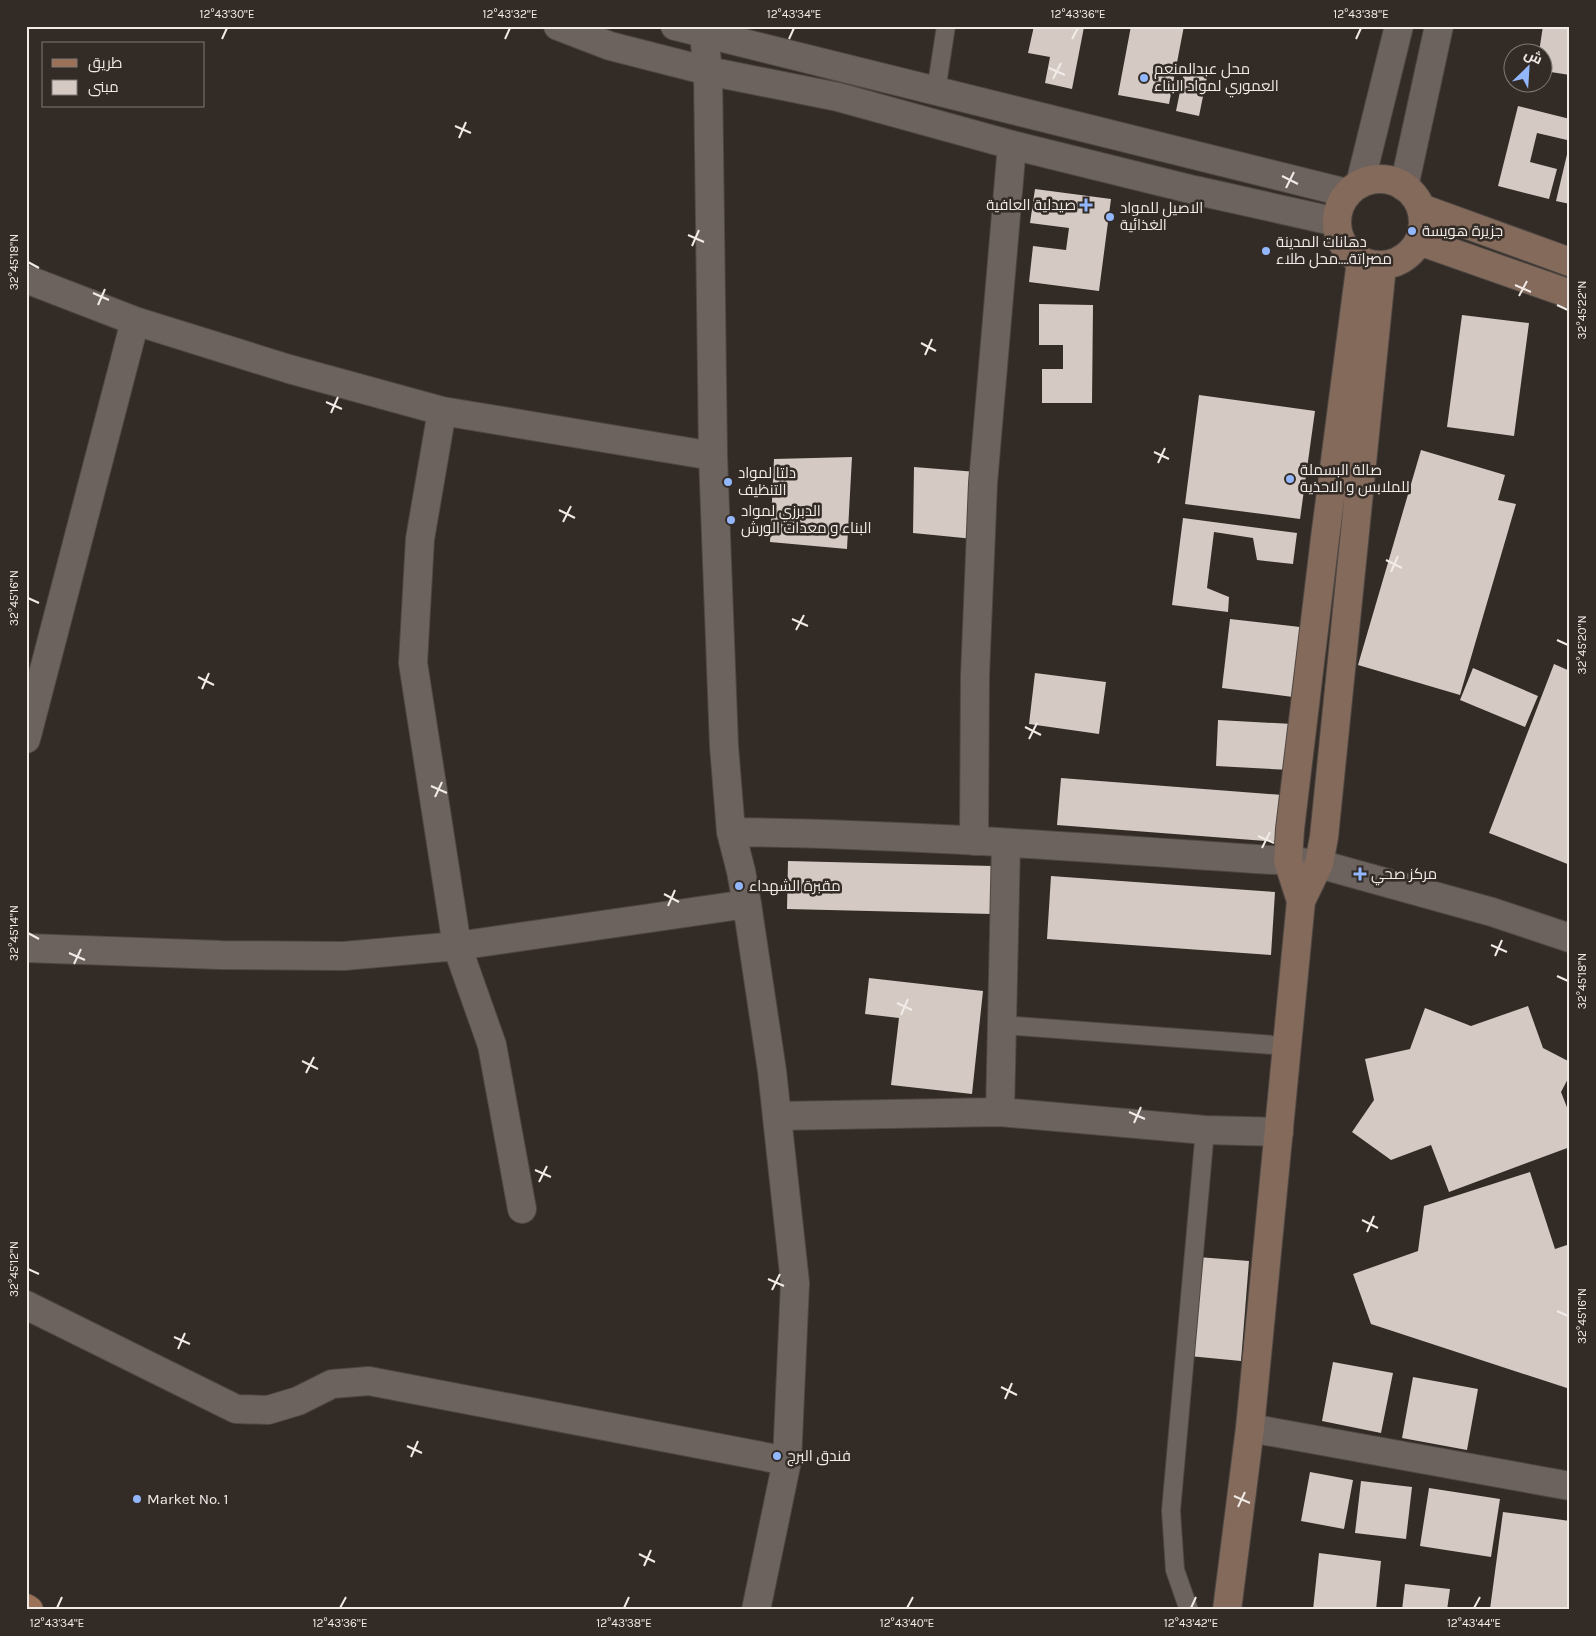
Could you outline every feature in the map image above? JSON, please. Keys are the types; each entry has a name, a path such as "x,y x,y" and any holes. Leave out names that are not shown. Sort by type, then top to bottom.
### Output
{"main road":[{"path":"1375,180 1390,181 1404,187 1414,196 1421,208 1423,225 1418,241 1410,254 1397,262 1371,263 1349,253 1341,241 1337,222 1338,211 1354,189 1375,180"},
{"path":"1421,208 1570,262"},
{"path":"1418,241 1570,294"},
{"path":"1301,901 1288,860 1290,829 1325,538 1371,263"},
{"path":"1227,1610 1250,1428 1301,901 1319,864 1335,746 1371,263"}],"street":[{"path":"558,26 610,46 708,71 838,97 1012,145 1194,190 1337,222"},
{"path":"675,26 703,30 936,92 1354,189 1398,26"},
{"path":"1404,187 1440,26"},
{"path":"703,30 708,71 713,456 724,746 731,832 748,904 772,1071 795,1283 787,1461 756,1610"},
{"path":"974,841 975,676 983,483 1012,145"},
{"path":"26,279 135,321 289,369 442,411 713,456"},
{"path":"26,739 31,695 135,321"},
{"path":"442,411 420,539 413,663 457,946 492,1045 522,1209"},
{"path":"731,832 974,841 1288,860 1319,864 1492,912 1570,938"},
{"path":"1000,1112 1006,843"},
{"path":"26,948 221,955 344,956 457,946 748,904"},
{"path":"777,1116 1000,1112 1205,1130 1279,1132"},
{"path":"26,1305 236,1409 268,1410 298,1401 332,1384 369,1380 787,1461"},
{"path":"1250,1428 1570,1486"}],"lane":[{"path":"936,92 946,26"},
{"path":"1002,1025 1287,1046"},
{"path":"1189,1610 1175,1570 1171,1511 1205,1130"}],"building":[{"path":"1034,26 1084,27 1072,89 1045,83 1050,57 1028,53"},
{"path":"1131,26 1184,26 1169,104 1118,95"},
{"path":"1543,26 1570,28 1570,75 1554,73 1554,42 1541,42"},
{"path":"1184,72 1207,77 1199,116 1176,111"},
{"path":"1518,106 1570,119 1570,130 1567,140 1537,133 1530,162 1557,169 1549,199 1498,186"},
{"path":"1570,146 1570,204 1556,201"},
{"path":"1035,189 1111,199 1099,291 1029,282 1033,246 1066,250 1069,228 1030,223"},
{"path":"1039,304 1093,305 1092,403 1042,403 1042,369 1063,369 1063,345 1039,345"},
{"path":"1462,315 1529,323 1514,436 1447,427"},
{"path":"1199,395 1315,411 1300,519 1185,504"},
{"path":"1421,450 1505,475 1498,500 1516,504 1460,695 1358,665"},
{"path":"852,457 847,549 770,542 774,459"},
{"path":"914,467 977,472 974,539 913,533"},
{"path":"1183,518 1297,533 1293,564 1257,560 1253,538 1214,532 1207,588 1229,597 1228,612 1172,605"},
{"path":"1230,619 1300,627 1293,697 1222,688"},
{"path":"1554,664 1570,671 1570,865 1489,833"},
{"path":"1473,668 1538,696 1525,727 1460,700"},
{"path":"1035,673 1106,682 1099,734 1029,724"},
{"path":"1218,720 1293,724 1291,770 1216,766"},
{"path":"1061,778 1283,795 1279,842 1057,825"},
{"path":"788,861 993,866 992,914 787,909"},
{"path":"1051,876 1275,892 1271,955 1047,939"},
{"path":"869,978 983,991 972,1094 891,1085 899,1018 865,1014"},
{"path":"1528,1006 1543,1048 1570,1062 1570,1075 1561,1092 1570,1115 1570,1147 1449,1192 1431,1145 1391,1160 1352,1132 1374,1100 1365,1059 1410,1049 1425,1008 1471,1026"},
{"path":"1530,1172 1555,1249 1567,1245 1570,1252 1570,1389 1371,1324 1353,1274 1418,1251 1424,1206"},
{"path":"1198,1257 1249,1261 1241,1361 1189,1356"},
{"path":"1333,1362 1393,1373 1381,1433 1322,1421"},
{"path":"1413,1377 1478,1389 1467,1450 1402,1438"},
{"path":"1310,1472 1353,1480 1344,1529 1301,1521"},
{"path":"1361,1481 1412,1487 1406,1539 1355,1533"},
{"path":"1429,1488 1500,1499 1491,1557 1420,1546"},
{"path":"1503,1512 1570,1521 1570,1610 1490,1609"},
{"path":"1319,1553 1381,1561 1376,1610 1313,1610"},
{"path":"1405,1584 1450,1589 1447,1610 1402,1610"}],"place":[{"name":"محل عبدالمنعم العموري لمواد البناء","path":"1144,78"},
{"name":"صيدلية العافية","path":"1086,205"},
{"name":"الاصيل للمواد الغذائية","path":"1110,217"},
{"name":"جزيرة هويسة","path":"1412,231"},
{"name":"دهانات المدينة مصراتة....محل طلاء","path":"1266,251"},
{"name":"صالة البسملة للملابس و الاحذية","path":"1290,479"},
{"name":"دلتا لمواد التنظيف","path":"728,482"},
{"name":"الدبرزي لمواد البناء و معدات الورش","path":"731,520"},
{"name":"مركز صحي","path":"1360,874"},
{"name":"مقبرة الشهداء","path":"739,886"},
{"name":"فندق البرج","path":"777,1456"},
{"name":"Market No. 1","path":"137,1499"}]}
